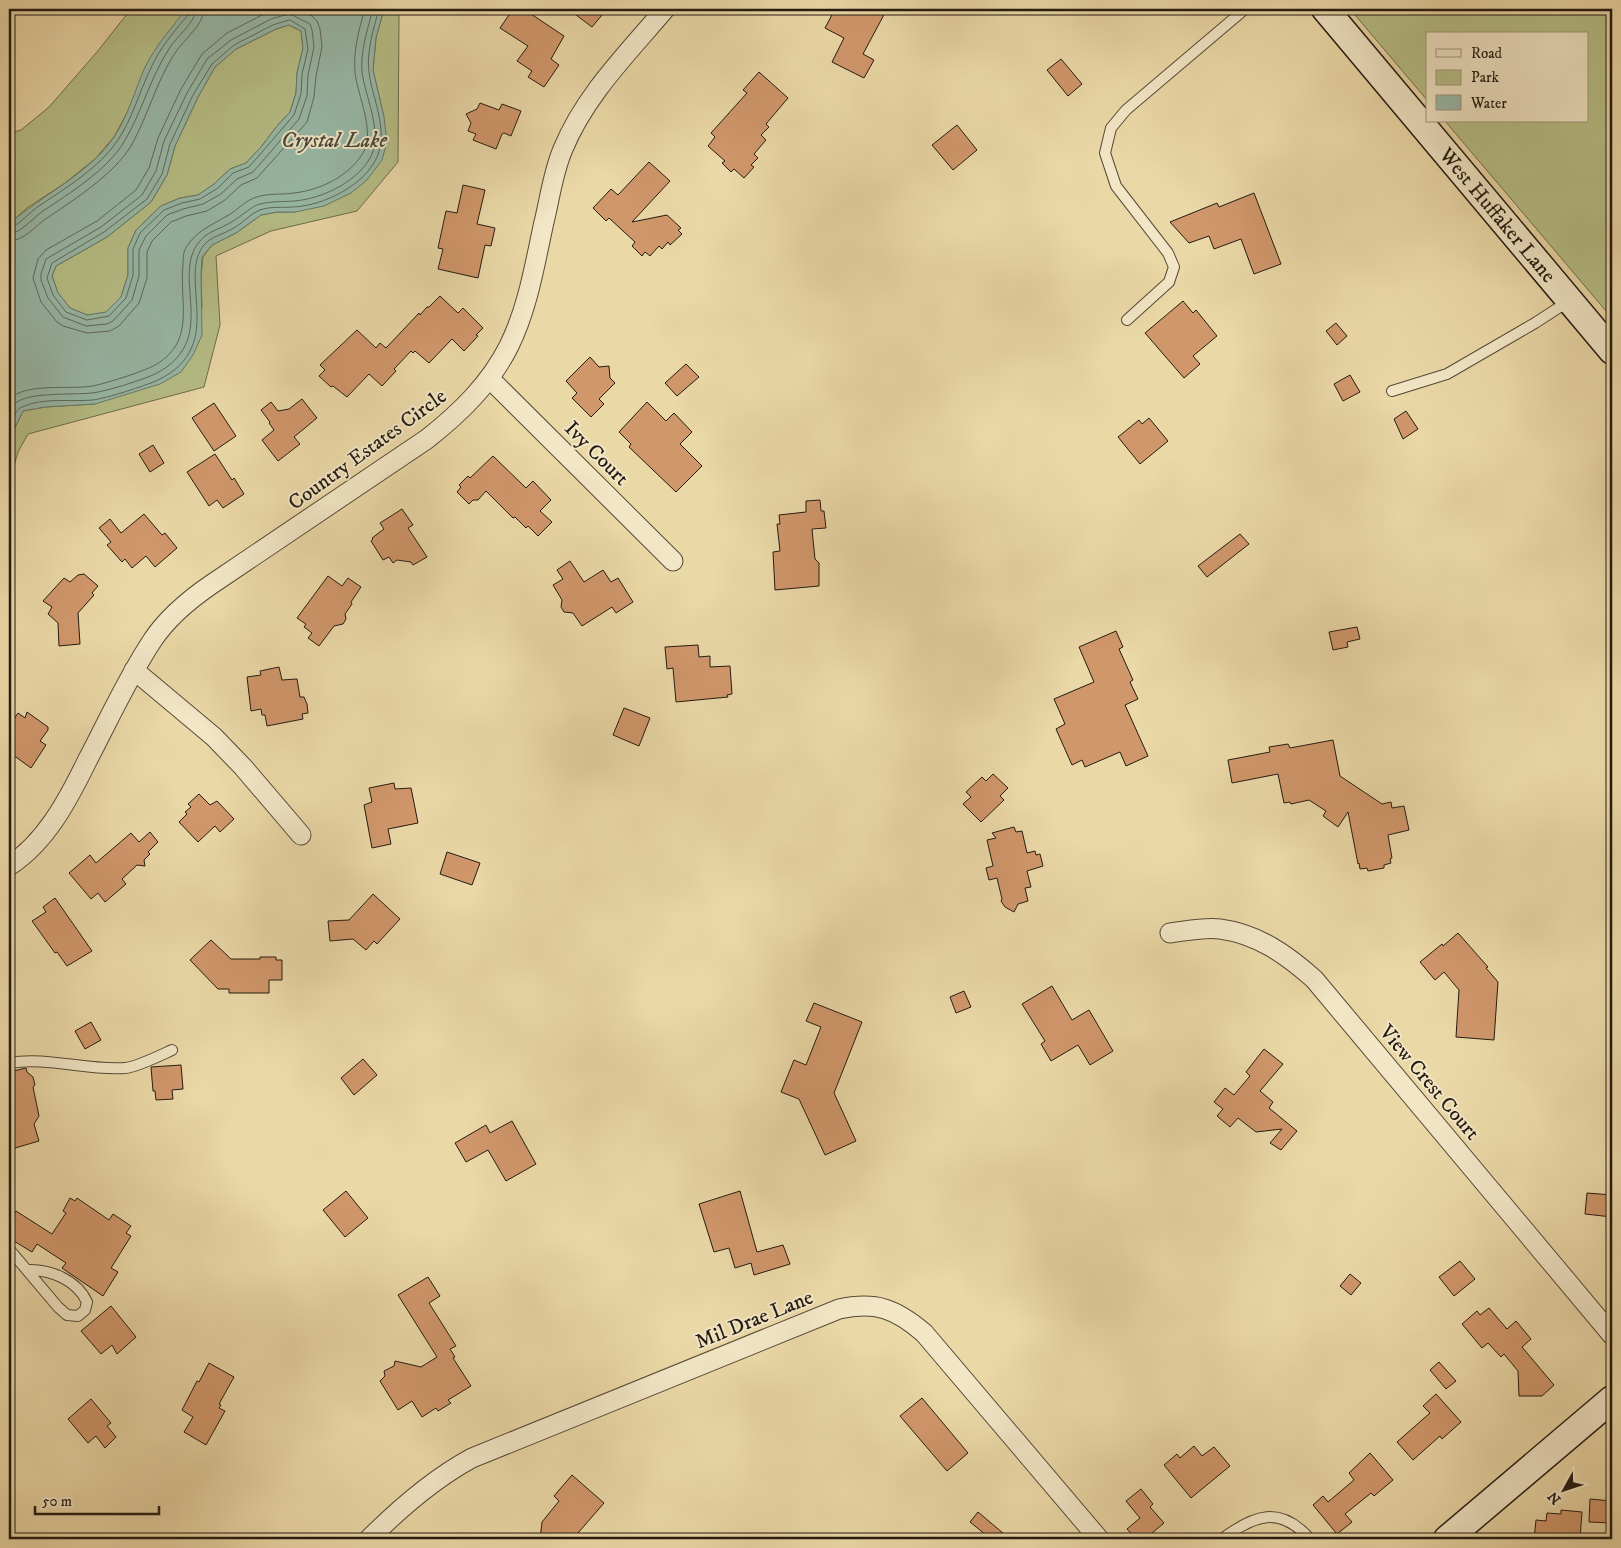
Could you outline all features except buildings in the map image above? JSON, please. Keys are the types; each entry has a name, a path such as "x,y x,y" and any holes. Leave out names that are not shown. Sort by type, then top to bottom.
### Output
{"street":[{"name":"Country Estates Circle","path":"9,866 37,842 56,818 73,789 134,670 153,639 173,616 194,597 427,439 453,419 474,398 509,346 520,317 560,160 574,126 587,104 665,9"},
{"name":"West Huffaker Lane","path":"1325,9 1612,352"},
{"name":"Ivy Court","path":"489,378 673,560"},
{"path":"134,670 214,737 244,767 301,835"},
{"name":"View Crest Court","path":"1170,933 1199,929 1220,929 1244,934 1268,944 1293,960 1307,973 1446,1136 1612,1335"},
{"name":"Mil Drae Lane","path":"369,1539 449,1471 472,1458 839,1309 858,1305 889,1310 906,1318 924,1333 1099,1539"},
{"path":"1447,1539 1612,1399"}],"lane":[{"path":"1127,320 1169,282 1174,267 1168,253 1116,186 1105,153 1111,128 1126,110 1244,9"},
{"path":"1392,391 1447,374 1570,301"},
{"path":"9,1064 22,1061 127,1068 172,1050"},
{"path":"9,1249 58,1308 67,1315 78,1316 84,1310 87,1302 84,1294 71,1283 52,1273 27,1270"},
{"path":"1222,1539 1237,1527 1256,1518 1276,1516 1299,1528 1310,1539"}],"green space":[{"path":"131,9 188,9 185,11 114,137 95,159 65,183 27,208 9,224 9,133 21,130 49,107 97,52"},
{"path":"384,9 400,9 398,162 357,211 271,231 216,256 220,325 204,387 28,434 18,452 9,483 9,440 23,411 45,407 95,404 202,308 201,276 203,257 212,245 236,233 261,215 277,212 295,212 384,117 373,70 376,38"},
{"path":"1350,9 1612,9 1612,318 1446,122 1588,122 1588,32 1426,32 1426,99"},
{"path":"289,25 301,31 303,48 297,73 296,93 290,112 246,163 230,169 214,184 198,195 180,198 161,206 136,230 128,248 128,275 121,297 106,313 87,315 70,308 58,293 52,276 56,266 107,237 151,202 167,175 175,146 198,97 215,67 236,49 276,29"}],"water":[{"name":"Crystal Lake","path":"188,9 384,9 376,38 373,70 384,117 387,142 382,160 367,180 351,193 324,206 295,212 277,212 261,215 236,233 212,245 202,257 202,335 193,355 181,372 160,384 95,404 45,407 23,411 9,440 9,224 78,173 104,150 123,120 151,56 178,19","holes":["289,25 301,31 303,48 297,73 296,93 290,112 261,147 246,163 230,169 214,184 198,195 180,198 161,206 136,230 128,248 128,275 121,297 106,312 87,315 70,308 58,293 52,276 56,266 107,237 151,202 167,175 175,146 198,97 215,67 236,49 276,29"]}]}
